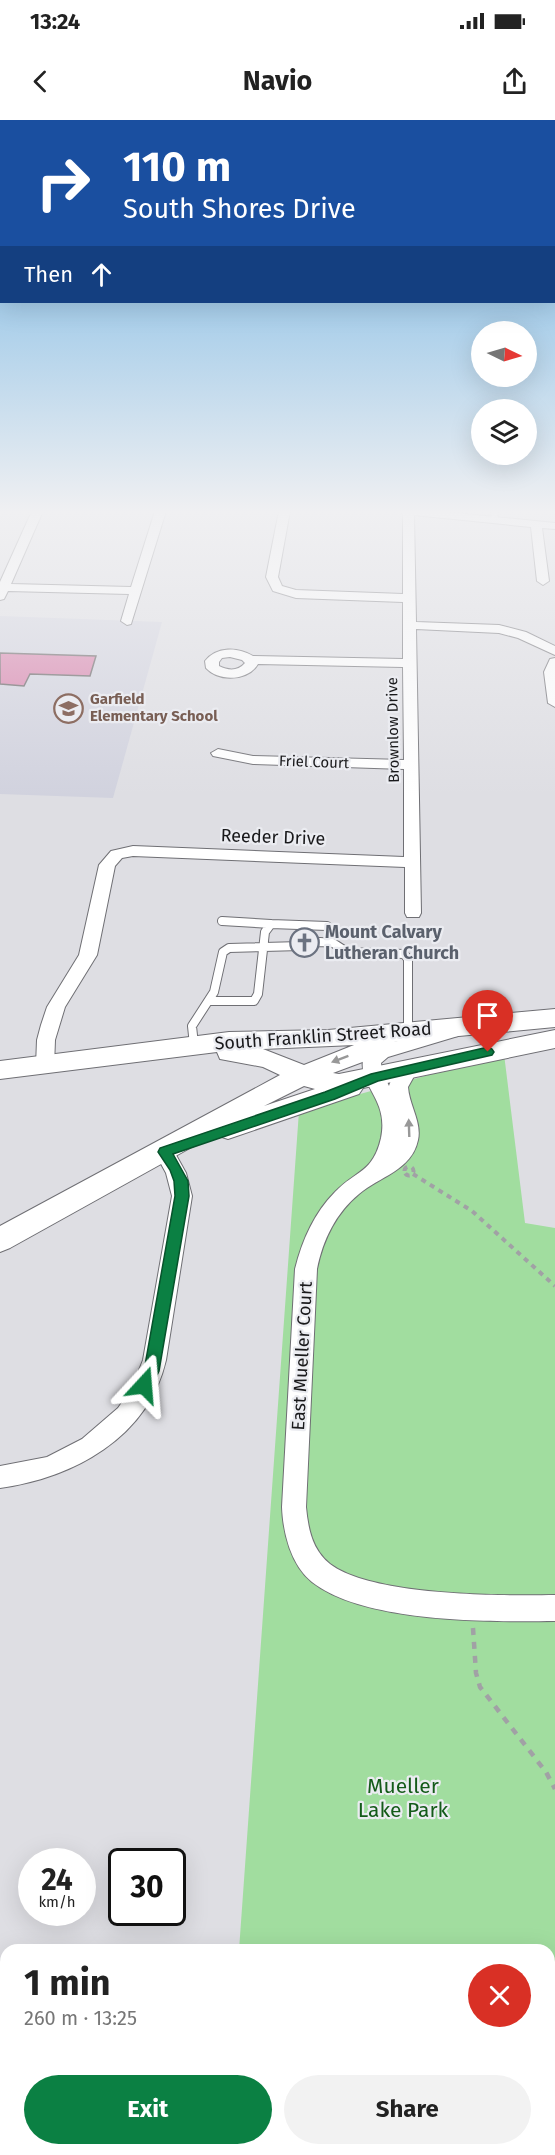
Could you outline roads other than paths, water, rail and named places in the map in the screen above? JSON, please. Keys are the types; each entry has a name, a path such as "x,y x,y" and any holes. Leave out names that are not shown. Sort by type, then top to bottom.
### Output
{"street":[{"path":"127,621 132,606"},
{"name":"Brownlow Drive","path":"407,606 413,913"},
{"path":"408,625 500,629 522,635 555,651"},
{"path":"250,660 409,663"},
{"path":"555,662 551,672 555,703"},
{"name":"Friel Court","path":"218,753 254,760 410,765"},
{"name":"Reeder Drive","path":"45,1066 46,1040 56,1007 88,955 108,862 117,854 133,851 412,862"},
{"name":"South Franklin Street Road","path":"0,1070 240,1040 328,1039 555,1018"},
{"path":"0,1240 303,1075 385,1044 478,1025"},
{"path":"164,1152 376,1077 371,1065 372,1060 382,1052 478,1025"},
{"name":"South Franklin Street Road","path":"93,1060 230,1053 275,1062 303,1075 330,1083 408,1071 504,1048 555,1039"},
{"path":"272,1090 283,1076 275,1062"},
{"name":"East Mueller Court","path":"408,1071 400,1079 397,1089 409,1120 408,1142 401,1155 351,1190 330,1212 312,1245 306,1269 294,1507 298,1535 302,1549 322,1574 335,1582 364,1593 472,1606 555,1608"},
{"name":"East Mueller Court","path":"376,1077 389,1103 392,1119 388,1146 376,1171"},
{"path":"0,1477 23,1475 57,1466 88,1449 115,1425 137,1399 151,1371 182,1196 181,1181 164,1152"}],"lane":[{"path":"222,921 327,926"},
{"path":"212,1002 254,1001 258,994 265,932 271,924"},
{"path":"194,1045 192,1026 212,1002 218,986 223,952 229,948 273,945 301,946 320,942 333,944 347,952 404,954 408,959 408,1031"}],"place":[{"name":"Garfield Elementary School","path":"69,708"},
{"name":"Mount Calvary Lutheran Church","path":"304,942"}],"park label":[{"name":"Mueller Lake Park","path":"403,1798"}]}
